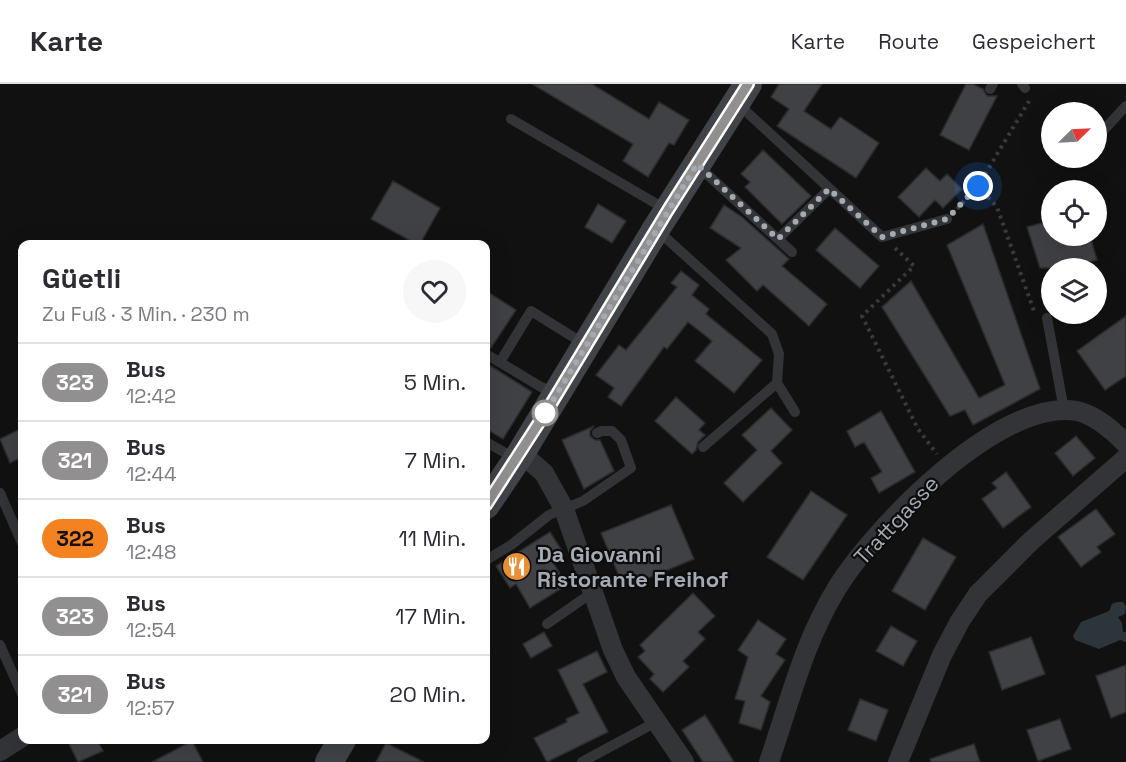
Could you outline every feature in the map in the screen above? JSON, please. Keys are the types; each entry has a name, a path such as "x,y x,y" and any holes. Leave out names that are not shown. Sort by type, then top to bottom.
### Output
{"main road":[{"path":"490,499 742,93"},
{"path":"329,762 340,744"}],"street":[{"name":"Trattgasse","path":"769,762 807,648 836,589 868,544 905,504 947,466 993,435 1048,411 1079,411 1117,434 1126,444"},
{"path":"518,456 544,473 564,509 613,650 626,677 684,762"},
{"path":"898,762 942,655 978,594 1031,541 1126,458"},
{"path":"0,751 18,740"}],"lane":[{"path":"742,93 829,189 882,237 947,219"},
{"path":"1107,127 1126,106"},
{"path":"511,119 662,219 772,334 780,354 777,382 795,412"},
{"path":"697,164 792,252"},
{"path":"778,239 829,189"},
{"path":"500,362 531,311 586,345"},
{"path":"1048,324 1064,410"},
{"path":"490,356 541,387 557,393"},
{"path":"703,447 777,382"},
{"path":"490,558 511,545 549,515 584,501 631,468 621,440 612,431 602,430 597,433"},
{"path":"490,444 518,456"},
{"path":"0,493 18,534"},
{"path":"547,624 593,592"},
{"path":"0,645 18,685"},
{"path":"582,762 656,722"}],"path":[{"path":"947,219 978,186 1032,96 1023,86"},
{"path":"978,186 997,207 1035,315 1041,316"},
{"path":"882,237 914,266 862,316 918,429 941,460"}],"shaded area":[{"path":"1123,602 1126,606 1125,614 1118,617 1122,623 1123,632 1126,632 1126,642 1120,640 1099,649 1075,640 1073,636 1081,622 1109,611 1112,604"}],"building":[{"path":"532,84 592,84 649,119 659,102 689,120 674,145 669,143 648,177 623,161 633,144"},
{"path":"779,84 822,84 804,111 831,129 840,117 879,143 856,178 777,126 789,109 771,97"},
{"path":"966,84 973,84 983,89 987,96 997,96 969,150 940,135"},
{"path":"763,150 811,196 782,224 745,187 750,182 741,174"},
{"path":"926,168 940,181 947,174 962,189 943,208 935,200 919,217 898,197"},
{"path":"393,181 440,208 422,240 409,240 371,219"},
{"path":"598,204 626,221 612,243 585,227"},
{"path":"724,205 742,217 789,259 782,266 827,304 809,326 763,285 757,291 726,260 741,248 710,228"},
{"path":"1041,223 1041,246 1093,246 1096,258 1041,258 1040,268 1027,227"},
{"path":"983,224 1040,389 973,425 965,410 950,416 882,307 911,281 979,398 1005,385 947,245"},
{"path":"835,228 879,266 860,288 816,250"},
{"path":"681,271 699,285 692,295 709,309 706,314 762,360 734,393 695,361 712,341 688,322 667,349 664,347 621,406 608,397 614,388 596,375 619,345 626,350 677,287 671,283"},
{"path":"490,294 516,310 490,348"},
{"path":"1126,316 1126,376 1105,390 1077,351"},
{"path":"490,366 532,392 503,439 490,431"},
{"path":"676,397 705,423 699,430 705,435 698,442 692,454 655,421"},
{"path":"771,408 792,430 771,451 782,463 743,502 724,483 757,450 742,435"},
{"path":"881,411 915,472 879,493 871,478 882,472 864,442 855,447 847,431"},
{"path":"594,426 590,431 590,436 595,440 600,440 614,471 584,489 562,440"},
{"path":"18,430 18,459 10,463 0,439"},
{"path":"1076,436 1095,458 1073,476 1055,453"},
{"path":"1006,472 1031,507 1003,528 982,499 997,488 992,483"},
{"path":"811,491 847,515 803,580 767,557"},
{"path":"671,505 694,559 624,588 601,533"},
{"path":"1096,509 1115,534 1097,547 1101,552 1081,567 1058,537"},
{"path":"550,532 564,554 552,561 567,585 530,608 516,584 510,588 496,566"},
{"path":"923,538 956,557 925,610 892,591"},
{"path":"693,593 715,616 698,632 705,639 683,661 689,667 663,692 650,679 654,674 638,657 645,651 640,645"},
{"path":"758,620 786,639 776,654 785,660 761,696 770,702 761,730 739,723 745,701 735,699 748,657 738,650"},
{"path":"891,626 917,641 903,666 876,651"},
{"path":"544,632 552,646 531,658 523,644"},
{"path":"1031,637 1045,674 1002,690 989,652"},
{"path":"597,651 607,672 583,684 608,732 547,762 534,738 567,722 566,719 579,713 558,670"},
{"path":"1126,665 1126,712 1111,718 1096,676"},
{"path":"860,699 888,710 876,741 848,730"},
{"path":"705,715 734,762 703,762 682,730"},
{"path":"1060,719 1071,749 1038,761 1027,730"},
{"path":"69,744 99,744 103,751 78,762"},
{"path":"186,744 194,744 203,762 152,762"},
{"path":"385,744 388,744 424,762 376,762"},
{"path":"974,744 980,762 931,762 930,759"}],"bus line":[{"name":"323","path":"490,499 521,453 668,210 748,84"}],"place":[{"name":"Da Giovanni Ristorante Freihof","path":"516,567"}],"route":[{"path":"545,413 541,420 697,164 778,239 829,189 882,237 947,219 978,186"}]}
